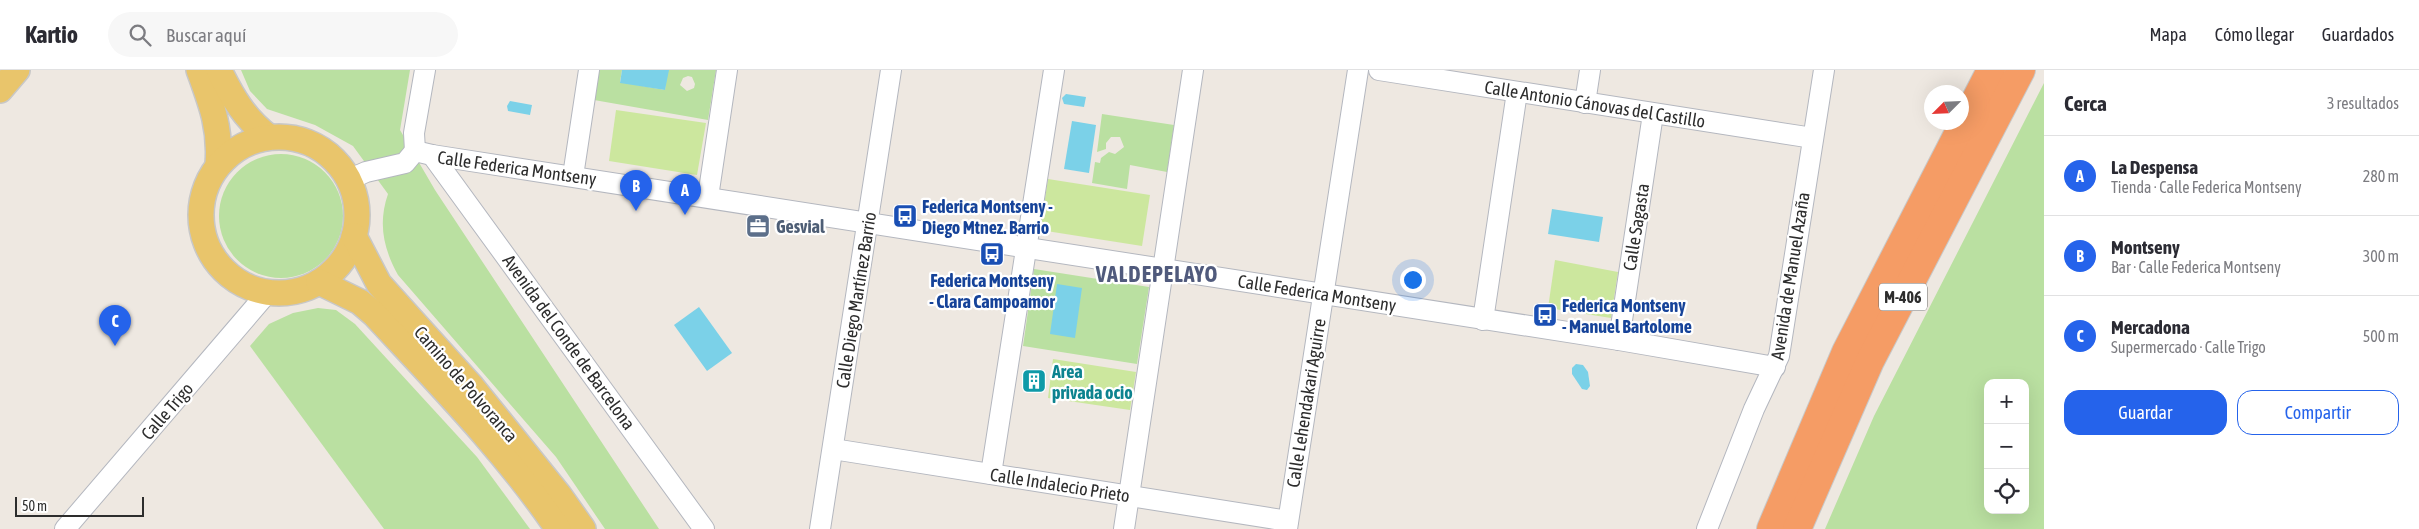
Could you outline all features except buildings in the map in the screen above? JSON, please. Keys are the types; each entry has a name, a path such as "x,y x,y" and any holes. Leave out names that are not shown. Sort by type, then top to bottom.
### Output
{"highway":[{"name":"M-406","path":"1771,529 1846,352 1991,70"},
{"name":"M-406","path":"1798,529 1870,362 2021,70"}],"main road":[{"path":"0,90 18,70"},
{"path":"198,70 216,117 219,147 218,164"},
{"path":"219,70 236,105 255,127 269,138"},
{"path":"269,138 292,138 324,152 337,164 348,180 356,197 354,236 346,254 334,270 319,282 294,291 268,292 245,285 225,271 210,251 202,228 202,204 209,180 218,164 240,147 269,138"},
{"name":"Camino de Polvoranca","path":"354,236 379,284 472,387 559,495 583,529"},
{"name":"Camino de Polvoranca","path":"319,282 360,302 374,314 481,430 536,497 558,529"}],"street":[{"path":"348,180 366,172 405,163 423,153 414,133 424,70"},
{"path":"573,176 589,70"},
{"path":"708,197 727,70"},
{"name":"Calle Diego Martínez Barrio","path":"820,529 891,70"},
{"path":"991,474 1054,70"},
{"path":"1124,529 1194,70"},
{"name":"Calle Lehendakari Aguirre","path":"1287,525 1358,70"},
{"name":"Calle Antonio Cánovas del Castillo","path":"1378,70 1812,138"},
{"path":"1585,103 1590,70"},
{"name":"Avenida de Manuel Azaña","path":"1707,529 1754,409 1775,367 1824,70"},
{"path":"1483,320 1517,92"},
{"name":"Calle Sagasta","path":"1619,340 1653,114"},
{"name":"Calle Federica Montseny","path":"423,153 1323,293 1775,367"},
{"name":"Avenida del Conde de Barcelona","path":"423,153 704,529"},
{"name":"Calle Trigo","path":"65,529 268,292"},
{"name":"Calle Indalecio Prieto","path":"833,449 1128,496 1287,525"}],"green space":[{"path":"241,70 410,70 400,130 435,190 659,529 605,529 556,457 398,275 389,255 384,235 383,215 388,194 353,146 315,125 267,109 250,91"},
{"path":"599,70 622,70 620,82 665,90 667,70 716,70 708,120 594,100","holes":["692,77 695,84 694,88 687,91 680,85 683,78"]},
{"path":"2044,83 2044,529 1825,529 1874,416"},
{"path":"616,110 706,123 697,175 609,161"},
{"path":"1102,114 1174,125 1167,172 1130,165 1127,189 1092,183 1095,162 1100,163 1101,158 1109,152 1115,154 1124,147 1120,137 1111,137 1106,143 1106,149 1097,152"},
{"path":"281,154 305,158 325,172 339,192 343,216 339,240 325,260 305,274 281,278 257,274 237,260 223,240 219,216 223,192 237,172 257,158"},
{"path":"1048,179 1150,195 1142,246 1040,230"},
{"path":"1555,260 1618,272 1611,318 1548,308"},
{"path":"1034,269 1149,287 1137,364 1023,346"},
{"path":"318,308 336,310 355,324 477,457 530,529 384,529 250,346 269,324 293,313"},
{"path":"1053,359 1136,372 1130,410 1048,398"}],"water":[{"path":"622,70 669,70 665,90 620,83"},
{"path":"1066,94 1086,97 1084,107 1064,104 1062,98"},
{"path":"510,101 532,105 530,115 508,111 507,106"},
{"path":"1072,121 1096,125 1089,173 1064,169"},
{"path":"1552,209 1603,217 1599,242 1548,234"},
{"path":"1057,284 1082,288 1075,338 1050,334"},
{"path":"699,307 732,353 707,371 674,325"},
{"path":"1576,364 1583,365 1588,372 1590,386 1587,390 1582,389 1572,374 1572,368"}],"place":[{"name":"Montseny","path":"636,211"},
{"name":"La Despensa","path":"685,215"},
{"name":"Federica Montseny - Diego Mtnez. Barrio","path":"905,216"},
{"name":"Gesvial","path":"758,226"},
{"name":"Federica Montseny - Clara Campoamor","path":"992,254"},
{"name":"Federica Montseny - Manuel Bartolome","path":"1545,315"},
{"name":"Mercadona","path":"115,346"},
{"name":"Area privada ocio","path":"1034,381"}],"district":[{"name":"VALDEPELAYO","path":"1157,274"}]}
